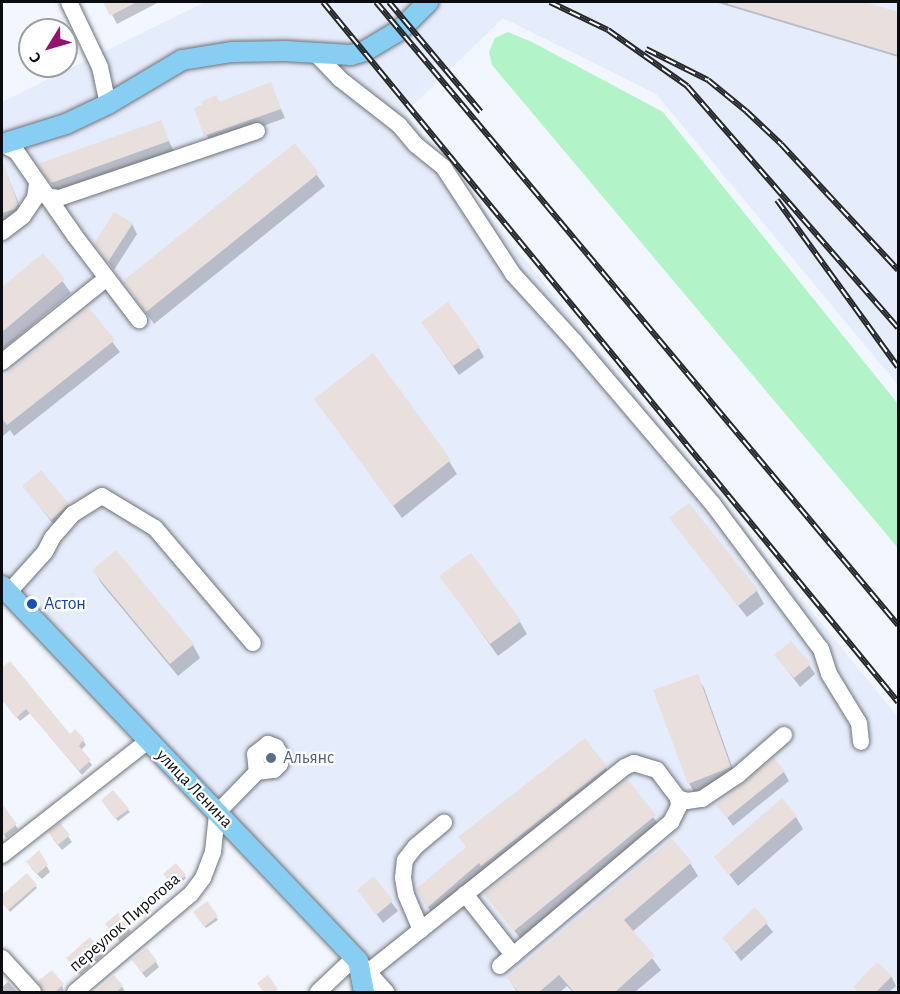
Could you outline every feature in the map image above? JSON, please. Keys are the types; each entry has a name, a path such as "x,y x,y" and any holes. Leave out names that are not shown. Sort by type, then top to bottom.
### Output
{"main road":[{"path":"2,144 66,124 108,104 182,60 232,52 351,55 365,51 400,30 429,2"},
{"name":"улица Ленина","path":"5,590 360,964"},
{"path":"360,964 364,993"}],"street":[{"path":"70,2 100,67 108,104"},
{"path":"315,53 340,79 399,125 416,145 444,168 513,274 574,340 712,503 821,649 829,674 859,723 861,742"},
{"path":"42,190 59,198 257,131"},
{"path":"2,144 16,151 42,190 140,320"},
{"path":"2,232 23,216 42,190"},
{"path":"2,362 107,278"},
{"path":"5,590 45,552 52,537 73,514 102,496 155,528 253,643"},
{"path":"678,798 687,801 702,799 718,790 784,735"},
{"path":"2,855 148,741"},
{"path":"318,993 360,964 421,930 465,894 625,767 634,764 657,770 678,798 679,806 671,822 507,961 465,894"},
{"path":"217,813 256,772"},
{"name":"переулок Пирогова","path":"75,993 190,894 203,878 213,852 217,813"},
{"path":"421,930 406,895 403,878 405,860 415,847 444,823"},
{"path":"2,958 33,993"},
{"name":"улица Ленина","path":"360,964 386,993"}],"shaded area":[{"path":"205,2 898,2 898,385 656,94 503,18 405,113 898,717 898,992 369,992 335,951 2,603 2,102 51,78 78,78 78,65"}],"green space":[{"path":"508,32 532,42 663,112 898,404 898,548 492,65 489,52 495,38"}],"building":[{"path":"103,2 137,2 110,16"},
{"path":"728,2 864,2 898,12 898,55 728,4"},
{"path":"271,82 281,109 204,136 194,108 202,105 202,101 217,95 219,102"},
{"path":"161,120 169,141 51,183 38,164"},
{"path":"295,143 319,173 146,312 123,281"},
{"path":"2,159 18,204 15,209 2,213"},
{"path":"114,212 133,223 108,262 94,244"},
{"path":"43,253 65,279 2,332 2,287"},
{"path":"448,302 480,347 453,366 421,322"},
{"path":"89,308 115,340 7,425 2,419 2,377"},
{"path":"373,353 451,460 393,506 314,399"},
{"path":"41,470 69,504 51,520 22,486"},
{"path":"689,503 758,590 738,606 669,518"},
{"path":"116,550 194,644 170,664 92,570"},
{"path":"471,553 521,621 490,644 439,576"},
{"path":"791,641 811,664 794,678 774,655"},
{"path":"10,661 70,734 75,729 84,739 79,746 91,760 79,771 26,709 16,718 2,700 2,668"},
{"path":"698,674 731,767 688,784 653,690"},
{"path":"585,738 607,767 481,866 479,863 427,908 416,889 466,847 458,837"},
{"path":"774,758 785,771 727,818 716,805"},
{"path":"627,779 656,815 514,931 484,894"},
{"path":"113,790 129,809 115,819 101,800"},
{"path":"782,798 797,816 729,875 714,857"},
{"path":"2,804 17,824 2,836"},
{"path":"60,823 70,835 58,845 48,832"},
{"path":"672,839 692,862 624,920 655,956 614,993 575,993 559,975 538,993 519,993 507,978"},
{"path":"39,850 48,865 37,874 26,862"},
{"path":"176,863 186,875 173,886 163,874"},
{"path":"27,873 37,885 8,910 2,903 2,895"},
{"path":"374,876 393,901 376,915 357,890"},
{"path":"207,901 218,916 204,927 193,912"},
{"path":"755,907 768,922 735,952 722,938"},
{"path":"118,913 128,926 115,937 105,924"},
{"path":"90,937 100,949 76,970 66,958"},
{"path":"147,948 157,961 142,973 132,960"},
{"path":"877,962 892,976 875,993 859,993 853,987"},
{"path":"52,970 64,984 54,993 43,993 38,981"},
{"path":"114,975 123,986 115,993 94,993"},
{"path":"268,975 278,989 273,993 264,993 257,983"}],"railway":[{"path":"323,2 898,702"},
{"path":"376,2 898,625"},
{"path":"389,2 481,112"},
{"path":"550,2 608,30 687,86 898,328"},
{"path":"646,49 708,80 746,111 781,144 898,270"},
{"path":"777,200 898,367"}],"place":[{"name":"Астон","path":"32,604"},
{"name":"Альянс","path":"271,758"}]}
